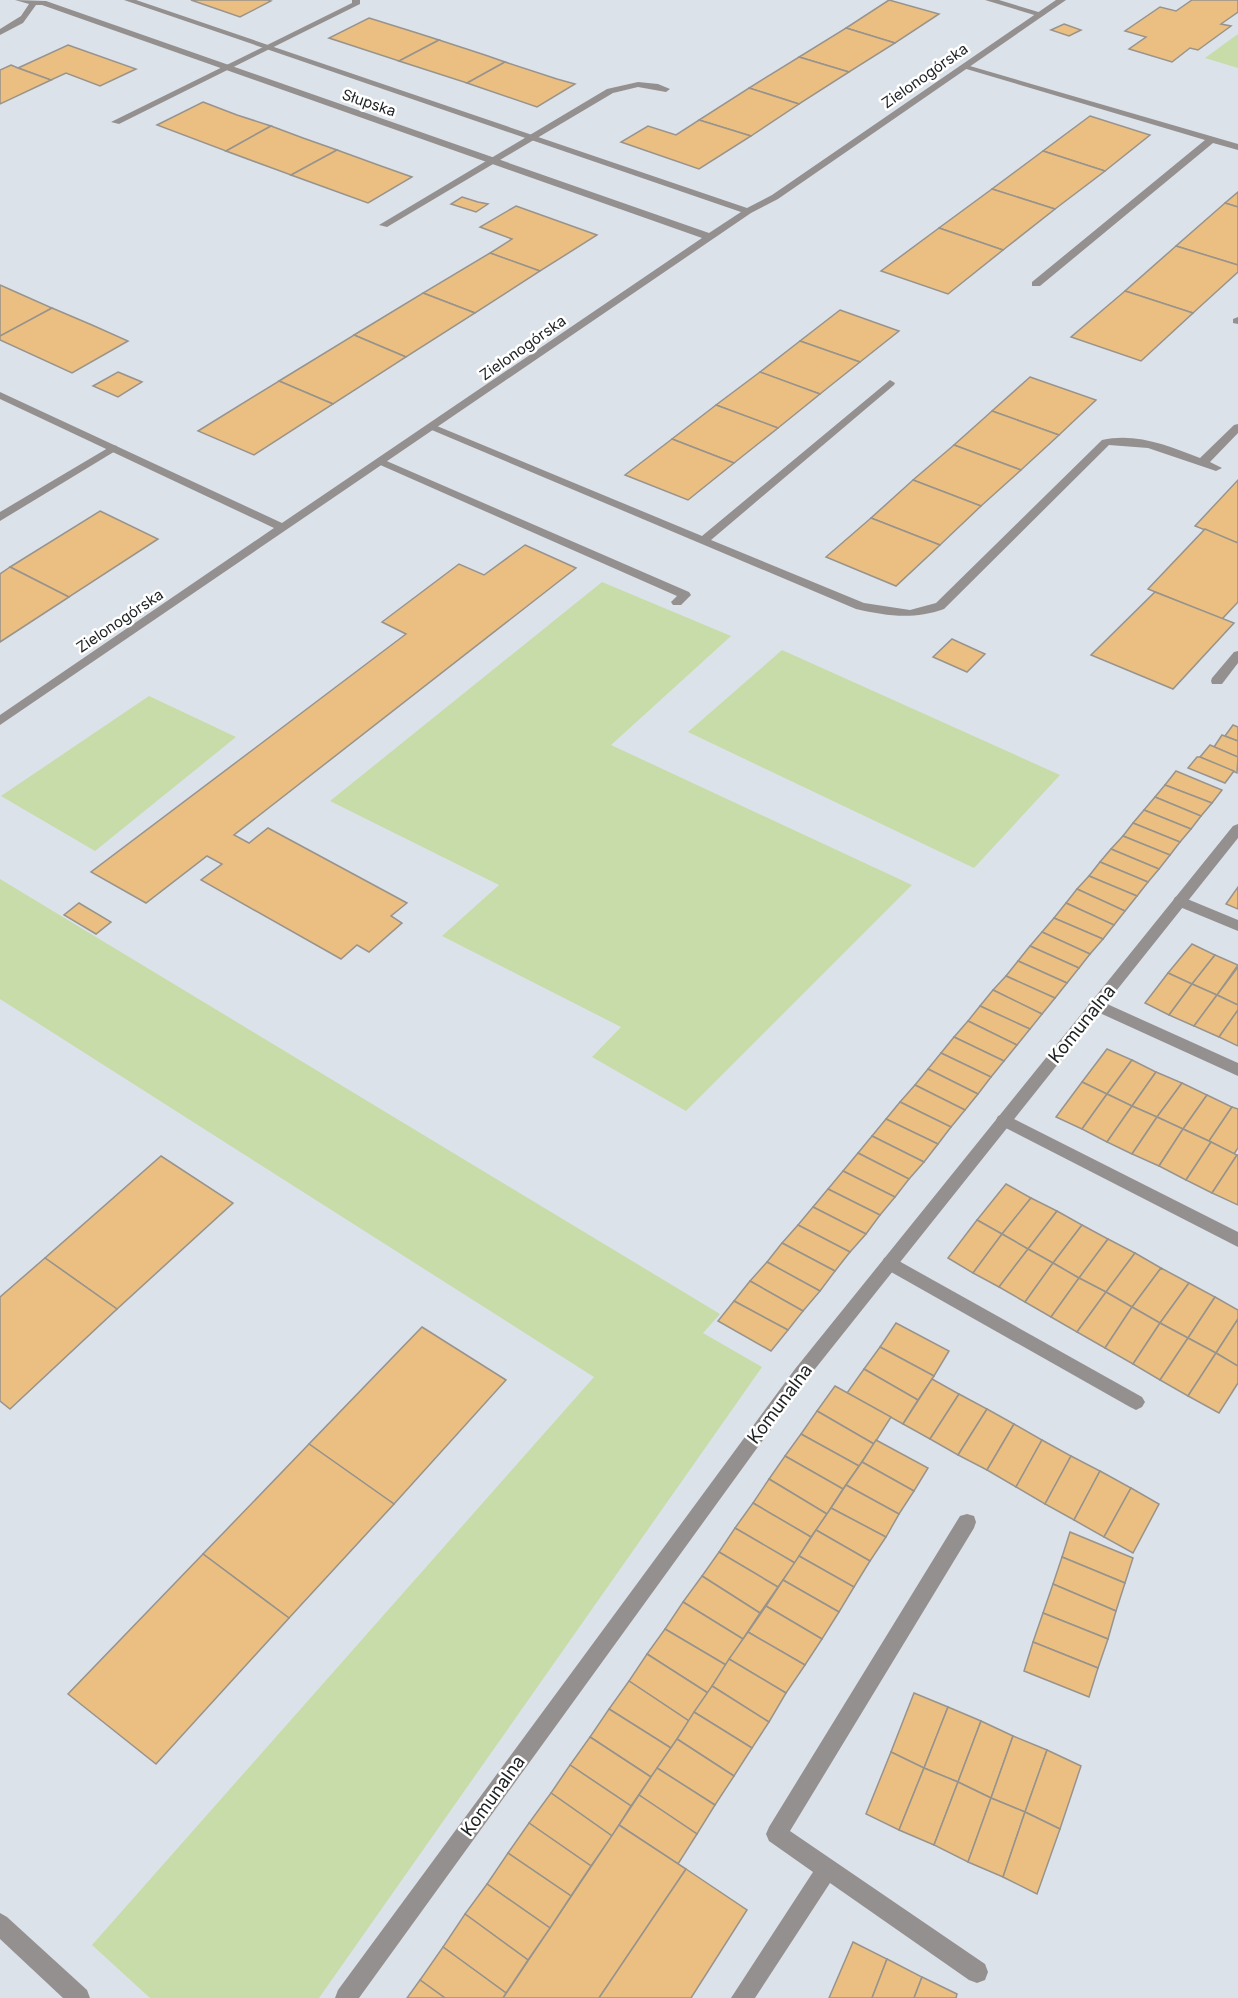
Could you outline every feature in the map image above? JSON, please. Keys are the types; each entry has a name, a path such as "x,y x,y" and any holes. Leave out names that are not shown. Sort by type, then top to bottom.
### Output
{"street":[{"name":"Słupska","path":"19,0 38,3 710,237"},
{"path":"0,32 22,20 38,3 58,0"},
{"name":"Słupska","path":"128,0 748,211"},
{"path":"116,122 356,4 356,0"},
{"path":"989,0 1041,14"},
{"name":"Zielonogórska","path":"0,721 433,428 748,211 776,197 1062,0"},
{"path":"966,66 1238,147"},
{"path":"384,225 610,91 629,84 645,83 666,89"},
{"path":"1036,284 1212,139"},
{"path":"704,540 890,383"},
{"path":"0,395 283,528"},
{"path":"1202,463 1238,427"},
{"path":"433,428 860,606 900,615 920,615 940,606 1106,441 1136,441 1215,468"},
{"path":"0,517 113,448"},
{"path":"382,462 685,595 677,602"},
{"path":"1217,681 1238,655"},
{"name":"Komunalna","path":"346,1998 801,1374 1238,829"},
{"path":"1180,901 1238,926"},
{"path":"1096,1005 1238,1070"},
{"path":"1004,1120 1238,1240"},
{"path":"890,1263 1136,1402"},
{"path":"967,1522 776,1834 977,1972"},
{"path":"742,1998 827,1869"},
{"path":"0,1924 79,1998"}],"green space":[{"path":"1238,34 1238,68 1205,58"},
{"path":"602,582 731,636 611,745 912,885 686,1111 592,1057 621,1027 442,936 499,885 330,801"},
{"path":"782,650 1060,775 974,868 688,732"},
{"path":"149,696 236,737 95,851 1,796"},
{"path":"0,879 720,1314 703,1333 762,1367 319,1998 150,1998 92,1945 594,1377 0,999"}],"building":[{"path":"191,0 268,0 271,1 240,17"},
{"path":"889,0 939,14 895,43 846,28"},
{"path":"1192,0 1238,0 1238,12 1221,24 1231,26 1198,50 1190,48 1172,62 1129,49 1146,37 1125,31 1160,7 1176,11"},
{"path":"369,18 439,40 399,61 329,38"},
{"path":"1064,24 1081,30 1069,36 1051,30"},
{"path":"846,28 895,43 849,72 799,57"},
{"path":"439,40 505,62 467,83 399,61"},
{"path":"68,45 136,69 100,86 66,73 51,80 18,68"},
{"path":"799,57 849,72 799,104 749,88"},
{"path":"505,62 575,84 537,107 467,83"},
{"path":"11,65 51,80 0,104 0,70"},
{"path":"749,88 799,104 751,136 699,120"},
{"path":"203,102 271,126 226,151 157,125"},
{"path":"1090,116 1150,135 1105,171 1043,151"},
{"path":"699,120 751,136 699,169 621,142 648,126 676,135"},
{"path":"271,126 337,150 291,175 226,151"},
{"path":"337,150 412,177 368,203 291,175"},
{"path":"1043,151 1105,171 1055,209 992,189"},
{"path":"992,189 1055,209 1003,250 939,228"},
{"path":"1238,192 1238,207 1225,203"},
{"path":"462,197 488,204 476,212 451,204"},
{"path":"1225,203 1238,207 1238,265 1176,246"},
{"path":"516,206 597,235 540,271 490,253 512,239 480,227"},
{"path":"939,228 1003,250 948,294 881,271"},
{"path":"1176,246 1238,265 1238,272 1193,313 1125,291"},
{"path":"490,253 540,271 475,313 423,293"},
{"path":"0,285 18,293 52,308 0,336"},
{"path":"1125,291 1193,313 1141,361 1071,337"},
{"path":"423,293 475,313 406,357 354,335"},
{"path":"52,308 128,341 72,373 0,340 0,336"},
{"path":"840,310 899,331 860,362 800,341"},
{"path":"354,335 406,357 333,404 279,381"},
{"path":"800,341 860,362 820,394 760,372"},
{"path":"118,372 142,382 118,397 93,386"},
{"path":"760,372 820,394 778,428 716,405"},
{"path":"1030,377 1096,400 1059,435 992,411"},
{"path":"279,381 333,404 254,455 198,431"},
{"path":"716,405 778,428 734,463 672,439"},
{"path":"992,411 1059,435 1021,470 954,445"},
{"path":"672,439 734,463 688,500 625,475"},
{"path":"954,445 1021,470 981,506 913,480"},
{"path":"913,480 981,506 940,545 871,518"},
{"path":"1238,480 1238,543 1195,526"},
{"path":"100,511 158,539 69,597 10,567"},
{"path":"871,518 940,545 896,586 826,557"},
{"path":"1205,529 1238,543 1238,602 1222,619 1148,589"},
{"path":"525,545 576,568 234,835 249,843 268,828 407,903 391,916 402,923 369,952 357,945 341,959 201,880 222,864 207,856 146,903 91,872 406,634 382,622 459,564 484,575"},
{"path":"10,567 69,597 0,642 0,574"},
{"path":"1155,592 1234,623 1173,689 1091,655"},
{"path":"952,639 985,654 967,672 933,657"},
{"path":"1233,725 1238,727 1238,741 1225,736"},
{"path":"1222,735 1238,741 1238,757 1214,747"},
{"path":"1210,745 1238,757 1237,773 1200,757"},
{"path":"1197,757 1234,771 1225,783 1188,768"},
{"path":"1176,771 1222,790 1212,803 1165,785"},
{"path":"1165,785 1212,803 1201,816 1155,797"},
{"path":"1155,797 1201,816 1191,829 1144,810"},
{"path":"1144,810 1191,829 1180,842 1133,823"},
{"path":"1133,823 1180,842 1170,855 1123,836"},
{"path":"1123,836 1170,855 1159,869 1111,849"},
{"path":"1111,849 1159,869 1148,882 1100,862"},
{"path":"1100,862 1148,882 1137,896 1089,876"},
{"path":"1089,876 1137,896 1125,911 1077,889"},
{"path":"1238,887 1238,909 1226,904"},
{"path":"1077,889 1125,911 1114,925 1066,903"},
{"path":"79,903 111,922 96,934 64,915"},
{"path":"1066,903 1114,925 1103,939 1054,918"},
{"path":"1054,918 1103,939 1090,954 1042,932"},
{"path":"1042,932 1090,954 1079,968 1030,946"},
{"path":"1192,944 1215,955 1192,984 1168,973"},
{"path":"1030,946 1079,968 1067,983 1018,961"},
{"path":"1215,955 1238,965 1217,995 1192,984"},
{"path":"1018,961 1067,983 1055,998 1006,976"},
{"path":"1238,967 1238,1005 1217,995"},
{"path":"1168,973 1192,984 1169,1015 1145,1003"},
{"path":"1006,976 1055,998 1042,1014 993,990"},
{"path":"1192,984 1217,995 1194,1026 1169,1015"},
{"path":"993,990 1042,1014 1030,1029 980,1006"},
{"path":"1217,995 1238,1005 1238,1010 1219,1037 1194,1026"},
{"path":"980,1006 1030,1029 1017,1045 968,1021"},
{"path":"1238,1010 1238,1046 1219,1037"},
{"path":"968,1021 1017,1045 1004,1061 954,1037"},
{"path":"954,1037 1004,1061 991,1077 941,1053"},
{"path":"1107,1049 1132,1060 1107,1094 1082,1082"},
{"path":"941,1053 991,1077 978,1094 928,1069"},
{"path":"1132,1060 1156,1072 1132,1106 1107,1094"},
{"path":"928,1069 978,1094 965,1110 915,1085"},
{"path":"1156,1072 1182,1083 1157,1117 1132,1106"},
{"path":"1082,1082 1107,1094 1082,1129 1056,1117"},
{"path":"1182,1083 1207,1095 1183,1129 1157,1117"},
{"path":"915,1085 965,1110 951,1127 900,1102"},
{"path":"1107,1094 1132,1106 1107,1142 1082,1129"},
{"path":"1207,1095 1232,1107 1209,1141 1183,1129"},
{"path":"900,1102 951,1127 938,1144 886,1119"},
{"path":"1132,1106 1157,1117 1132,1154 1107,1142"},
{"path":"1232,1107 1238,1109 1238,1148 1234,1154 1209,1141"},
{"path":"1157,1117 1183,1129 1159,1166 1132,1154"},
{"path":"886,1119 938,1144 924,1162 872,1136"},
{"path":"1183,1129 1211,1142 1186,1180 1159,1166"},
{"path":"872,1136 924,1162 909,1179 858,1153"},
{"path":"1211,1142 1237,1155 1212,1193 1186,1180"},
{"path":"858,1153 909,1179 895,1197 843,1171"},
{"path":"1238,1155 1238,1205 1212,1193"},
{"path":"161,1156 233,1203 117,1309 45,1258"},
{"path":"843,1171 895,1197 880,1215 828,1189"},
{"path":"1006,1184 1031,1198 1002,1234 977,1220"},
{"path":"828,1189 880,1215 866,1234 813,1207"},
{"path":"1031,1198 1057,1211 1028,1249 1002,1234"},
{"path":"813,1207 866,1234 850,1252 798,1225"},
{"path":"1057,1211 1082,1225 1053,1263 1028,1249"},
{"path":"977,1220 1002,1234 973,1273 948,1258"},
{"path":"798,1225 850,1252 835,1271 782,1243"},
{"path":"1082,1225 1108,1239 1079,1278 1053,1263"},
{"path":"1002,1234 1028,1249 999,1287 973,1273"},
{"path":"1108,1239 1135,1253 1106,1292 1079,1278"},
{"path":"782,1243 835,1271 820,1291 767,1262"},
{"path":"1028,1249 1053,1263 1025,1302 999,1287"},
{"path":"1135,1253 1161,1268 1132,1307 1106,1292"},
{"path":"45,1258 117,1309 10,1409 0,1401 0,1297"},
{"path":"767,1262 820,1291 803,1311 750,1281"},
{"path":"1053,1263 1079,1278 1051,1317 1025,1302"},
{"path":"1161,1268 1189,1283 1160,1323 1132,1307"},
{"path":"1079,1278 1106,1292 1077,1332 1051,1317"},
{"path":"750,1281 803,1311 788,1330 734,1301"},
{"path":"1189,1283 1215,1297 1188,1338 1160,1323"},
{"path":"1106,1292 1132,1307 1105,1348 1077,1332"},
{"path":"1215,1297 1238,1310 1238,1319 1216,1353 1188,1338"},
{"path":"734,1301 788,1330 771,1351 718,1321"},
{"path":"1132,1307 1160,1323 1133,1364 1105,1348"},
{"path":"1238,1319 1238,1366 1216,1353"},
{"path":"896,1323 949,1351 934,1376 880,1347"},
{"path":"1160,1323 1188,1338 1160,1380 1133,1364"},
{"path":"422,1327 506,1380 394,1504 309,1444"},
{"path":"1188,1338 1216,1353 1188,1396 1160,1380"},
{"path":"880,1347 934,1376 918,1400 864,1369"},
{"path":"1216,1353 1238,1366 1238,1383 1219,1413 1188,1396"},
{"path":"864,1369 918,1400 903,1424 847,1393"},
{"path":"932,1379 959,1394 930,1439 903,1424"},
{"path":"835,1386 891,1417 874,1444 817,1411"},
{"path":"959,1394 987,1409 958,1455 930,1439"},
{"path":"987,1409 1014,1424 987,1470 958,1455"},
{"path":"817,1411 874,1444 859,1466 801,1434"},
{"path":"1014,1424 1042,1440 1016,1487 987,1470"},
{"path":"801,1434 859,1466 843,1489 785,1456"},
{"path":"876,1440 928,1468 914,1491 862,1462"},
{"path":"1042,1440 1071,1456 1045,1504 1016,1487"},
{"path":"309,1444 394,1504 289,1618 203,1554"},
{"path":"785,1456 843,1489 827,1514 769,1479"},
{"path":"1071,1456 1100,1471 1074,1520 1045,1504"},
{"path":"862,1462 914,1491 899,1514 846,1485"},
{"path":"1100,1471 1131,1488 1104,1537 1074,1520"},
{"path":"769,1479 827,1514 811,1537 753,1503"},
{"path":"846,1485 899,1514 886,1537 831,1508"},
{"path":"1131,1488 1159,1504 1133,1553 1104,1537"},
{"path":"753,1503 811,1537 795,1563 735,1528"},
{"path":"831,1508 886,1537 870,1561 816,1530"},
{"path":"735,1528 795,1563 778,1587 719,1552"},
{"path":"816,1530 870,1561 854,1587 799,1556"},
{"path":"1070,1532 1133,1558 1125,1583 1062,1557"},
{"path":"719,1552 778,1587 760,1613 702,1576"},
{"path":"203,1554 289,1618 156,1764 68,1694"},
{"path":"799,1556 854,1587 839,1612 783,1580"},
{"path":"1062,1557 1125,1583 1116,1611 1053,1584"},
{"path":"702,1576 760,1613 743,1639 683,1602"},
{"path":"783,1580 839,1612 822,1639 766,1606"},
{"path":"1053,1584 1116,1611 1108,1639 1043,1613"},
{"path":"683,1602 743,1639 726,1665 665,1629"},
{"path":"766,1606 822,1639 805,1665 748,1632"},
{"path":"1043,1613 1108,1639 1098,1668 1033,1642"},
{"path":"665,1629 726,1665 708,1693 647,1654"},
{"path":"748,1632 805,1665 786,1693 729,1659"},
{"path":"1033,1642 1098,1668 1089,1697 1024,1671"},
{"path":"647,1654 708,1693 689,1721 629,1681"},
{"path":"729,1659 786,1693 769,1722 712,1686"},
{"path":"629,1681 689,1721 671,1748 609,1709"},
{"path":"712,1686 769,1722 752,1748 694,1712"},
{"path":"914,1693 948,1707 924,1768 891,1752"},
{"path":"948,1707 981,1721 958,1782 924,1768"},
{"path":"609,1709 671,1748 651,1777 590,1737"},
{"path":"694,1712 752,1748 734,1776 677,1739"},
{"path":"981,1721 1013,1736 991,1798 958,1782"},
{"path":"1013,1736 1047,1750 1025,1812 991,1798"},
{"path":"590,1737 651,1777 631,1806 570,1765"},
{"path":"677,1739 734,1776 715,1805 657,1768"},
{"path":"1047,1750 1081,1766 1060,1829 1025,1812"},
{"path":"891,1752 924,1768 899,1830 866,1814"},
{"path":"570,1765 631,1806 612,1836 551,1793"},
{"path":"657,1768 715,1805 697,1834 639,1795"},
{"path":"924,1768 958,1782 934,1845 899,1830"},
{"path":"958,1782 991,1798 968,1862 934,1845"},
{"path":"551,1793 612,1836 591,1866 529,1823"},
{"path":"639,1795 697,1834 678,1864 619,1825"},
{"path":"991,1798 1025,1812 1003,1877 968,1862"},
{"path":"1025,1812 1060,1829 1037,1894 1003,1877"},
{"path":"529,1823 591,1866 571,1896 508,1853"},
{"path":"619,1825 686,1869 599,1998 503,1998"},
{"path":"508,1853 571,1896 550,1928 487,1884"},
{"path":"686,1869 747,1910 691,1998 599,1998"},
{"path":"487,1884 550,1928 528,1960 465,1914"},
{"path":"465,1914 528,1960 506,1993 443,1947"},
{"path":"853,1942 887,1959 872,1998 829,1998"},
{"path":"443,1947 506,1993 503,1998 445,1998 420,1980"},
{"path":"887,1959 922,1977 914,1998 872,1998"},
{"path":"922,1977 957,1994 956,1998 914,1998"},
{"path":"420,1980 445,1998 407,1998"}]}
